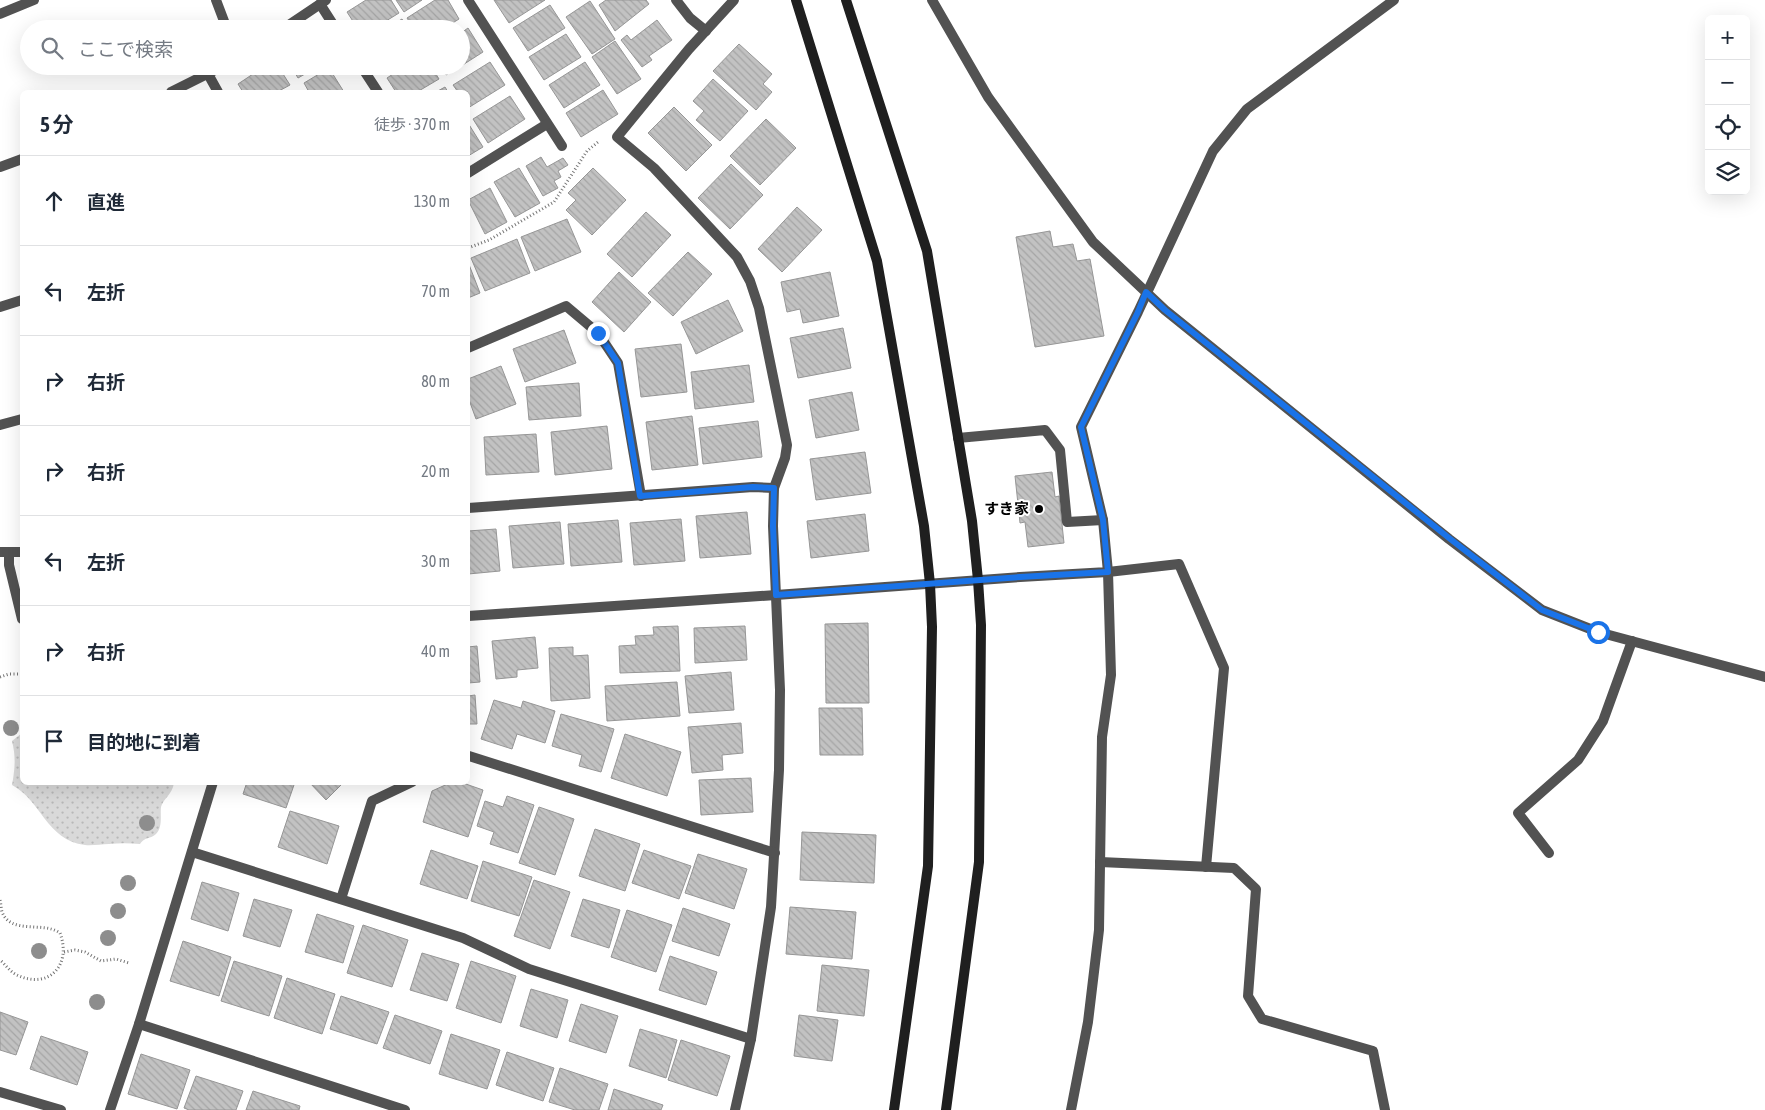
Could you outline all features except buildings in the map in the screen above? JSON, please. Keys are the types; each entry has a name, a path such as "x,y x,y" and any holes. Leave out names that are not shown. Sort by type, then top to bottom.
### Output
{"street":[{"path":"0,14 34,0"},
{"path":"216,0 224,20"},
{"path":"468,0 562,146"},
{"path":"676,0 690,18 706,31"},
{"path":"734,0 618,137 654,168 737,257 750,282 759,308 787,445 785,458 774,488 773,526 780,690 779,770 771,907 751,1039 735,1110"},
{"path":"796,0 877,261 924,526 930,584 932,628 928,866 894,1110"},
{"path":"846,0 927,251 972,521 978,580 981,625 979,862 946,1110"},
{"path":"932,0 988,97 1093,242 1173,316 1418,514 1542,610 1598,632 1765,677"},
{"path":"1071,1110 1088,1022 1099,930 1102,737 1111,675 1108,572 1103,520 1081,427 1138,312 1213,152 1247,109 1394,0"},
{"path":"296,20 323,2 332,20"},
{"path":"175,90 206,75"},
{"path":"209,75 217,90"},
{"path":"367,75 377,90"},
{"path":"470,173 547,124"},
{"path":"0,167 20,160"},
{"path":"0,307 20,301"},
{"path":"470,347 566,306 598,333 618,363 640,496"},
{"path":"0,425 20,420"},
{"path":"958,438 1045,430 1060,450 1067,522 1103,520"},
{"path":"470,508 753,487 774,488"},
{"path":"20,552 4,552 20,611"},
{"path":"470,616 1108,572 1179,564 1224,668 1206,867"},
{"path":"1549,853 1518,813 1578,760 1603,721 1632,641"},
{"path":"470,756 774,853"},
{"path":"110,1110 139,1024 212,785"},
{"path":"341,899 372,802 406,785"},
{"path":"192,852 463,938 529,969 751,1039"},
{"path":"1100,862 1234,868 1256,890 1248,996 1262,1019 1373,1051 1385,1110"},
{"path":"139,1024 405,1110"},
{"path":"0,1092 61,1110"}],"path":[{"path":"470,247 489,240 554,202 562,193 578,165 593,145 602,139 618,137"},
{"path":"0,677 9,674 20,674"},
{"path":"0,900 2,912 13,923 25,927 48,927 57,930 63,940 64,952 63,961 57,971 52,976 40,978 26,978 16,975 0,960"},
{"path":"64,952 75,950 86,952 101,961 116,959 129,963"}],"shaded area":[{"path":"20,735 20,785 173,785 161,807 158,831 154,836 143,840 140,844 85,845 72,842 61,836 31,800 12,785 15,763 12,741"}],"place":[{"name":"すき家","path":"1039,509"}],"route":[{"path":"598,333 618,363 640,496 753,487 774,488 773,526 776,595 1108,572 1103,520 1081,427 1146,292 1165,310 1449,538 1542,610 1598,632"}]}
